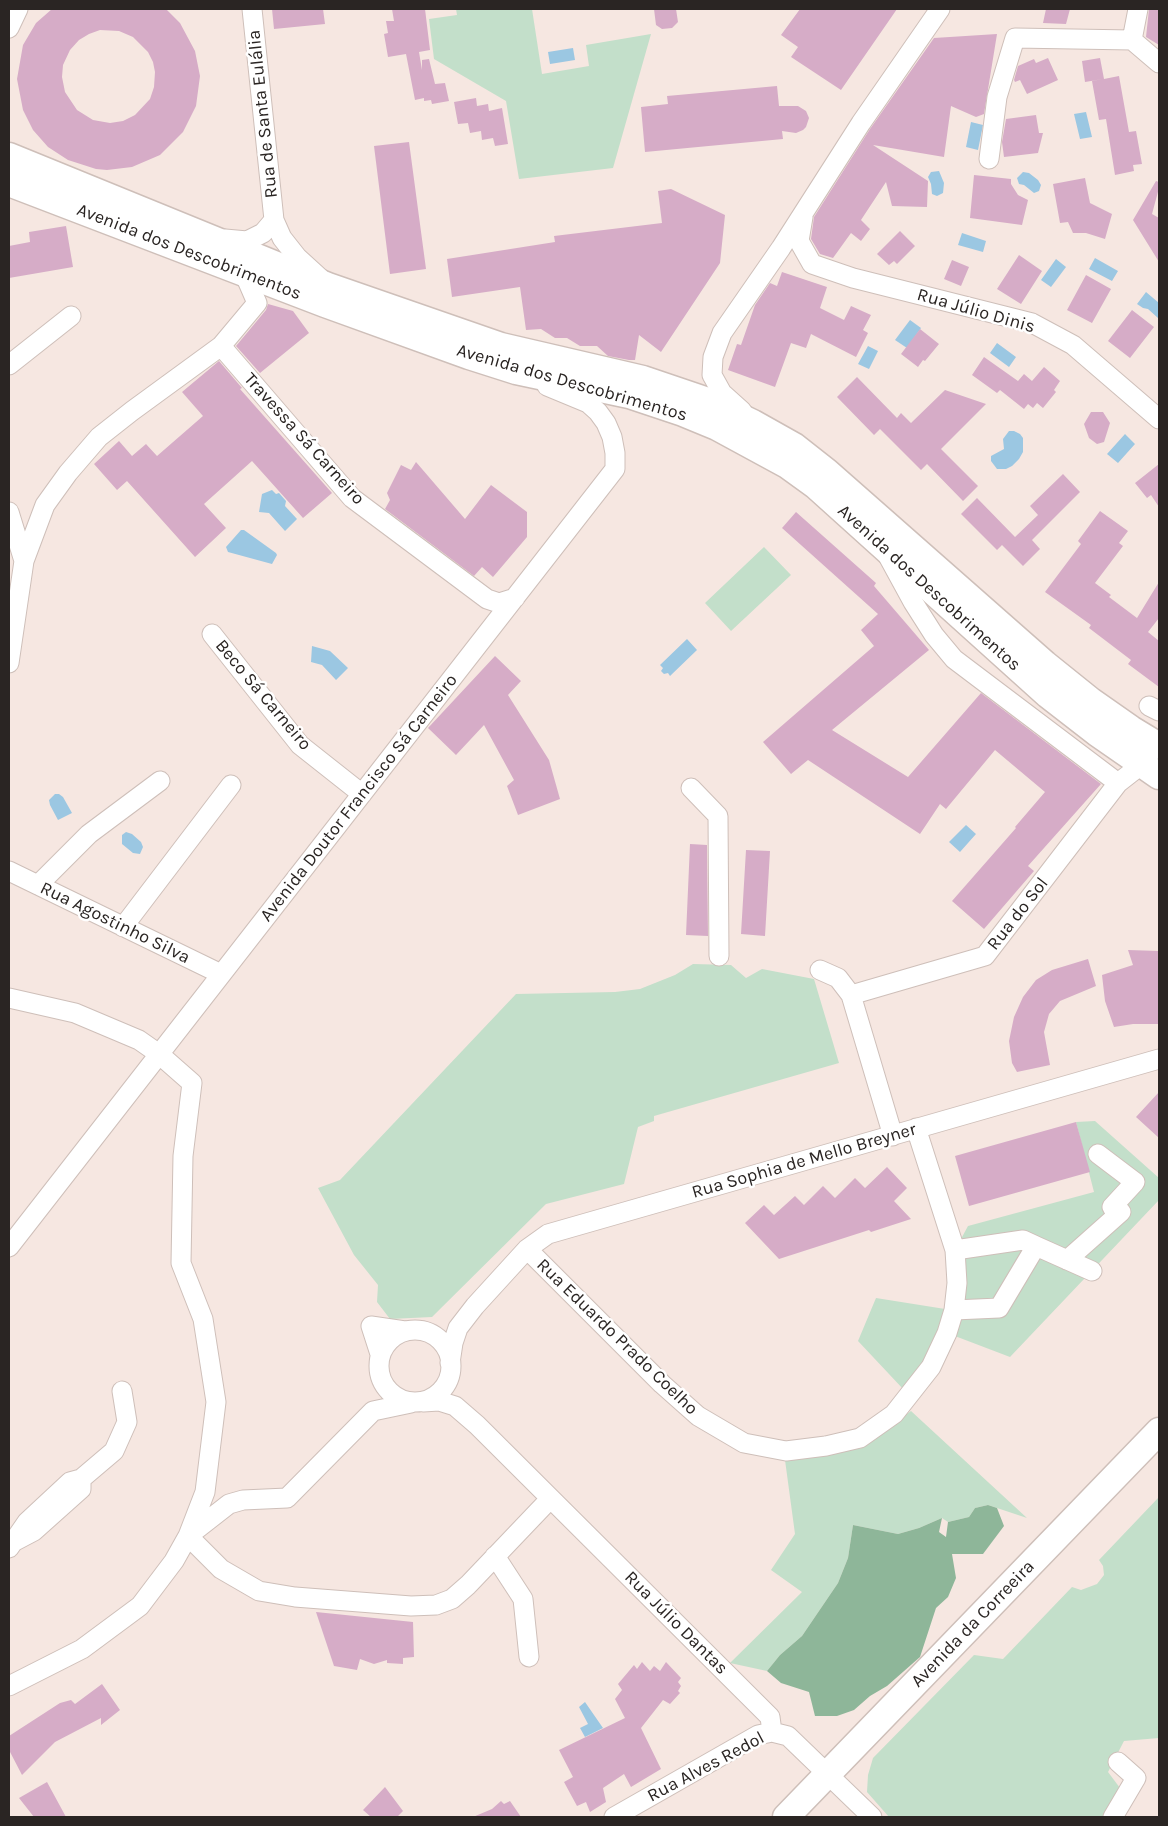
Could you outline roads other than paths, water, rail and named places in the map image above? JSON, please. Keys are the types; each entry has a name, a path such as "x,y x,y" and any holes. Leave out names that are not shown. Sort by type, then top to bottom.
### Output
{"main road":[{"name":"Avenida dos Descobrimentos","path":"9,156 328,286 501,346 643,379 706,400 753,423 794,446 828,472 1045,664 1092,701 1159,746"},
{"name":"Avenida dos Descobrimentos","path":"9,183 325,304 469,356 516,371 629,395 684,413 717,427 787,465 816,486 1048,695 1150,771"},
{"name":"Avenida da Correeira","path":"802,1817 832,1778 1159,1431"},
{"name":"Avenida da Correeira","path":"786,1817 832,1778 1159,1447"}],"street":[{"path":"9,28 18,9"},
{"name":"Rua de Santa Eulália","path":"252,9 274,220"},
{"path":"753,423 722,392 712,374 713,357 722,333 804,212 861,123 940,9"},
{"path":"1132,40 1138,9"},
{"path":"989,159 997,97 1015,38 1132,40 1159,63"},
{"name":"Rua Júlio Dinis","path":"804,212 799,241 812,264 853,278 1032,323 1074,345 1159,419"},
{"path":"214,238 248,241 262,233 274,220 282,238 297,257 328,286"},
{"path":"9,663 24,561 45,505 68,473 100,437 132,411 221,346 257,303 244,273"},
{"path":"9,365 71,316"},
{"name":"Travessa Sá Carneiro","path":"221,346 352,498 487,599 499,604 515,598"},
{"name":"Avenida Doutor Francisco Sá Carneiro","path":"9,1247 615,469 612,437 606,423 588,403 560,393 516,371"},
{"path":"9,512 24,561"},
{"path":"884,548 913,602 934,635 954,659 1118,783"},
{"name":"Beco Sá Carneiro","path":"212,634 300,745 362,794"},
{"name":"Rua do Sol","path":"851,995 985,956 1118,783 1150,771"},
{"path":"38,885 89,834 160,782"},
{"path":"123,927 231,785"},
{"path":"691,788 718,816 719,956"},
{"name":"Rua Agostinho Silva","path":"9,872 221,974"},
{"path":"820,970 838,978 851,995 892,1136"},
{"path":"9,998 74,1013 139,1040 159,1054 192,1083 183,1156 181,1263 204,1319 216,1402 205,1492 188,1536 174,1561 140,1606 82,1649 9,1686"},
{"name":"Rua Sophia de Mello Breyner","path":"373,1411 430,1400 442,1390 449,1380 453,1343 458,1328 474,1306 527,1250 548,1234 1159,1059"},
{"name":"Rua Eduardo Prado Coelho","path":"527,1250 655,1377 698,1416 744,1443 786,1451 826,1446 860,1438 894,1414 931,1367 947,1333 954,1310 958,1282 955,1250 916,1128"},
{"path":"1067,1260 1121,1212 1112,1207 1135,1182 1098,1154"},
{"path":"955,1250 1023,1240 1092,1270"},
{"path":"954,1310 999,1308 1036,1246"},
{"name":"Rua Sophia de Mello Breyner","path":"413,1331 437,1328 454,1322 474,1306"},
{"path":"417,1402 398,1399 388,1392 381,1380 371,1326 434,1335 449,1353 451,1364"},
{"path":"188,1536 229,1504 243,1500 286,1498 373,1411 379,1361"},
{"name":"Rua Júlio Dantas","path":"451,1364 456,1393 477,1425"},
{"path":"12,1545 34,1531 81,1489 81,1479 114,1451 128,1422 122,1391"},
{"name":"Rua Júlio Dantas","path":"417,1402 439,1401 455,1406 477,1425 770,1717 772,1732"},
{"path":"188,1536 221,1569 259,1590 295,1597 411,1606 436,1605 452,1599 468,1585 550,1499"},
{"path":"495,1556 523,1599 529,1658"},
{"path":"772,1732 788,1736 872,1817"},
{"name":"Rua Alves Redol","path":"614,1817 758,1735 772,1732"},
{"path":"1113,1817 1136,1778 1118,1762"}],"water":[{"path":"573,48 575,60 550,64 548,52"},
{"path":"1086,112 1092,137 1080,139 1074,114"},
{"path":"971,122 983,125 978,150 966,147"},
{"path":"939,171 944,183 943,193 937,196 932,194 928,177 931,172"},
{"path":"1023,172 1029,173 1038,180 1041,185 1039,191 1034,193 1024,185 1019,184 1017,178"},
{"path":"962,233 986,241 983,252 958,245"},
{"path":"1095,258 1118,271 1112,281 1089,269"},
{"path":"1056,259 1066,267 1051,287 1041,280"},
{"path":"1146,292 1159,303 1158,318 1148,309 1137,304"},
{"path":"910,320 921,328 907,348 895,340"},
{"path":"997,343 1016,357 1009,367 990,353"},
{"path":"868,346 878,351 869,369 858,364"},
{"path":"1009,431 1020,434 1023,438 1023,452 1012,466 1006,469 997,469 991,461 991,456 1004,449 1003,439"},
{"path":"1125,434 1135,444 1118,463 1107,454"},
{"path":"272,490 276,494 279,493 286,501 285,506 297,519 285,531 269,513 259,512 262,494"},
{"path":"241,530 244,530 276,553 277,555 272,564 228,552 226,547"},
{"path":"687,639 697,650 670,676 668,673 664,674 661,671 663,668 660,665"},
{"path":"312,646 330,651 348,668 336,680 322,665 311,662"},
{"path":"55,794 63,797 72,813 58,820 49,800"},
{"path":"966,825 976,834 960,852 949,842"},
{"path":"126,832 132,834 141,842 143,847 140,854 133,853 122,844 122,835"},
{"path":"585,1702 603,1728 585,1737 580,1728 588,1724 579,1707"}]}
